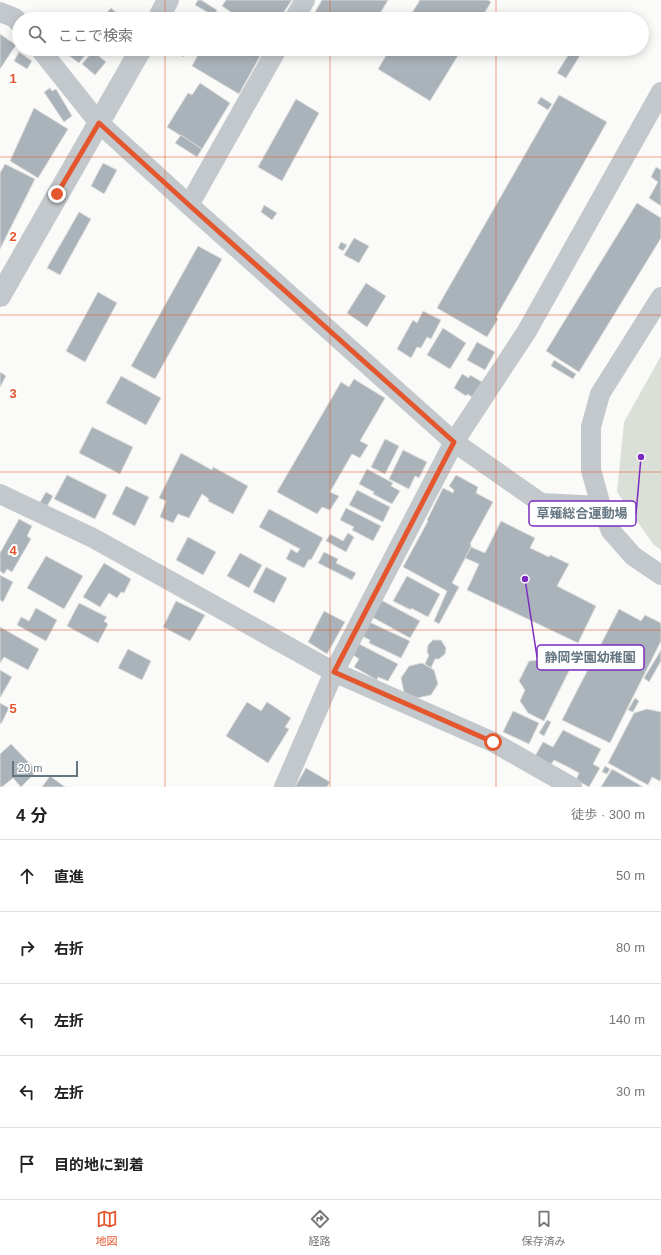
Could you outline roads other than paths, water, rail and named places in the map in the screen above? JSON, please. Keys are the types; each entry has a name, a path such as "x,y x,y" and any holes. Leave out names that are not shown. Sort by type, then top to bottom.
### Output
{"street":[{"path":"162,12 168,0"},
{"path":"298,12 305,0"},
{"path":"0,12 12,17"},
{"path":"46,56 99,123 454,442 541,503 601,506"},
{"path":"0,296 137,56"},
{"path":"189,205 273,56"},
{"path":"284,787 334,672 454,442 527,331 661,92"},
{"path":"661,297 600,394 591,427 591,470 601,506 611,531 633,556 661,575"},
{"path":"0,494 92,538 334,672 493,742 572,787"}],"place":[{"name":"草薙総合運動場","path":"641,457"},
{"name":"静岡学園幼稚園","path":"525,579"}]}
